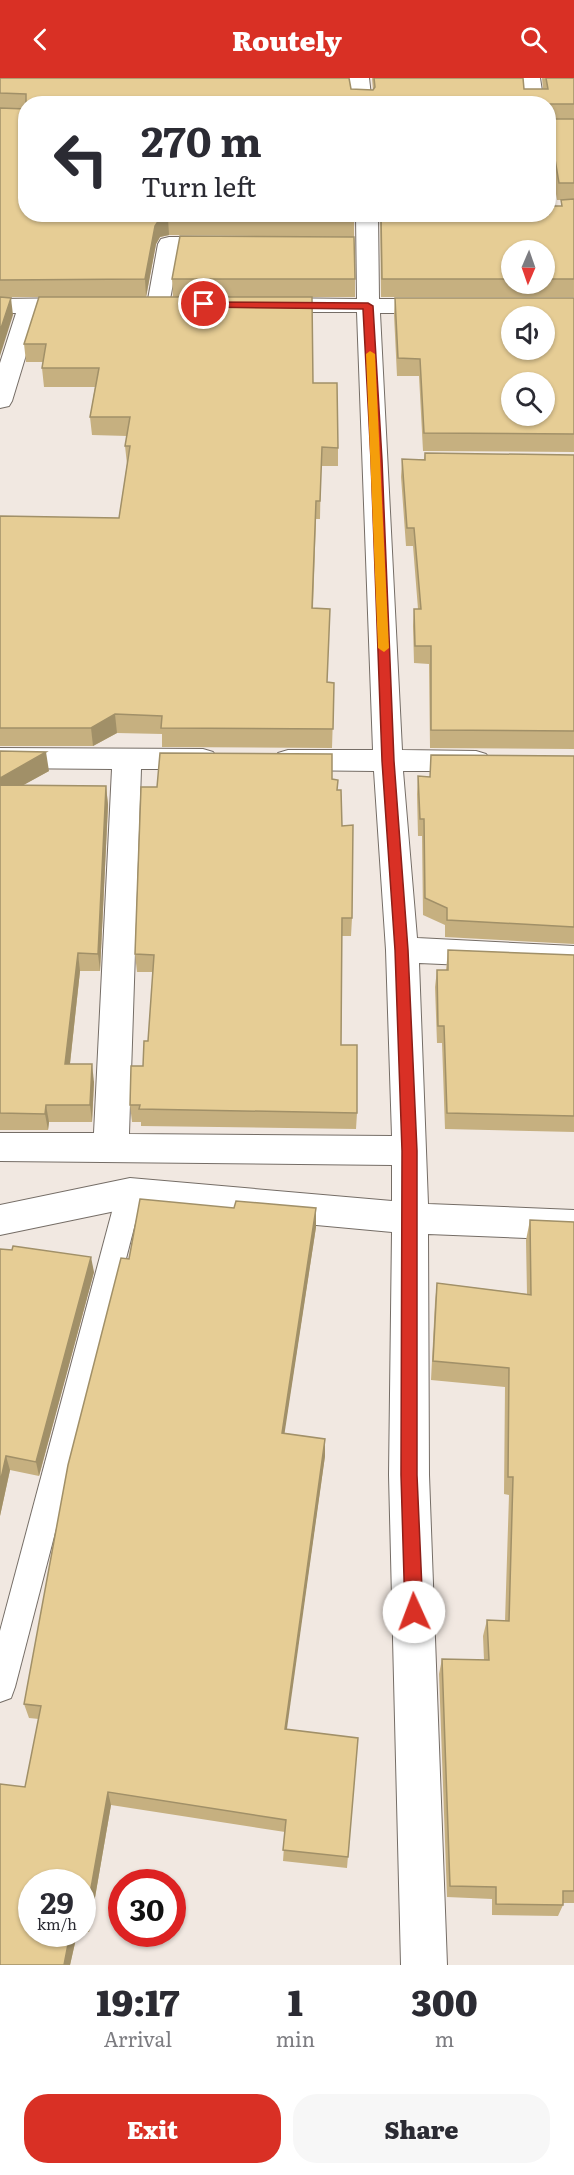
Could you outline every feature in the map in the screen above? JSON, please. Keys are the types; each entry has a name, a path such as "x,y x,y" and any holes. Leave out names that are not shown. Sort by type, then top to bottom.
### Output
{"street":[{"path":"359,78 361,96"},
{"path":"530,78 533,96"},
{"path":"368,222 368,306 388,460 388,761 402,950 410,1151 409,1475 424,1965"},
{"path":"158,305 170,244 240,245"},
{"path":"345,246 369,246"},
{"path":"135,305 181,304"},
{"path":"0,306 100,305"},
{"path":"251,305 459,306"},
{"path":"0,401 30,306"},
{"path":"0,758 504,761"},
{"path":"111,1148 127,759"},
{"path":"402,950 574,958"},
{"path":"0,1147 410,1151"},
{"path":"0,1220 130,1193 409,1218 574,1225"}],"lane":[{"path":"1,1678 88,1359 130,1193"}],"building":[{"path":"0,78 349,78 351,89 373,90 374,78 523,78 524,89 548,89 546,78 574,78 574,104 556,104 556,96 26,96 26,94 0,93"},
{"path":"0,108 18,109 18,222 158,222 145,279 0,280"},
{"path":"556,119 574,119 574,183 559,183 556,165"},
{"path":"574,199 574,279 555,279 555,240 501,240 501,279 382,279 381,222 556,222 556,206 562,206 561,200"},
{"path":"180,236 354,237 355,279 172,279"},
{"path":"0,297 11,298 0,331"},
{"path":"39,297 312,297 313,383 337,383 338,448 322,447 320,501 316,501 312,608 330,609 327,682 334,683 333,729 161,728 162,716 115,714 91,728 0,728 0,516 119,518 130,446 125,446 130,417 90,417 99,368 42,368 46,344 24,344"},
{"path":"395,298 574,298 574,434 424,433 420,359 398,358"},
{"path":"425,453 574,455 574,731 431,730 431,646 415,646 414,609 421,609 414,528 407,528 402,459 425,460"},
{"path":"0,751 46,752 0,778"},
{"path":"160,753 332,754 332,779 338,780 337,790 341,790 342,826 353,825 352,918 342,918 341,1045 357,1045 357,1113 139,1109 140,1105 130,1105 131,1066 143,1066 144,1041 148,1041 154,955 135,954 141,787 157,787"},
{"path":"431,755 574,756 574,927 447,920 447,908 425,898 424,819 420,819 418,776 430,777"},
{"path":"0,785 106,786 98,954 78,953 65,1064 92,1064 90,1105 46,1105 45,1114 0,1113"},
{"path":"448,950 574,955 574,1116 447,1113 444,1026 438,1026 437,970 448,970"},
{"path":"140,1199 234,1208 236,1201 316,1208 282,1433 325,1439 285,1729 358,1738 348,1857 283,1850 286,1820 108,1792 94,1869 18,1869 18,1947 67,1947 64,1965 0,1965 0,1784 25,1787 41,1706 24,1704 68,1465 121,1258 129,1259"},
{"path":"530,1220 574,1222 574,1891 563,1891 563,1905 496,1904 496,1887 450,1886 442,1659 489,1660 487,1620 509,1621 513,1477 508,1477 509,1368 433,1361 437,1283 531,1295"},
{"path":"13,1246 91,1257 36,1462 6,1456 0,1483 0,1249 12,1250"}],"slow traffic":[{"path":"370,354 384,648"}],"route":[{"path":"204,304 368,306 388,761 402,950 410,1151 409,1475 414,1612"}]}
